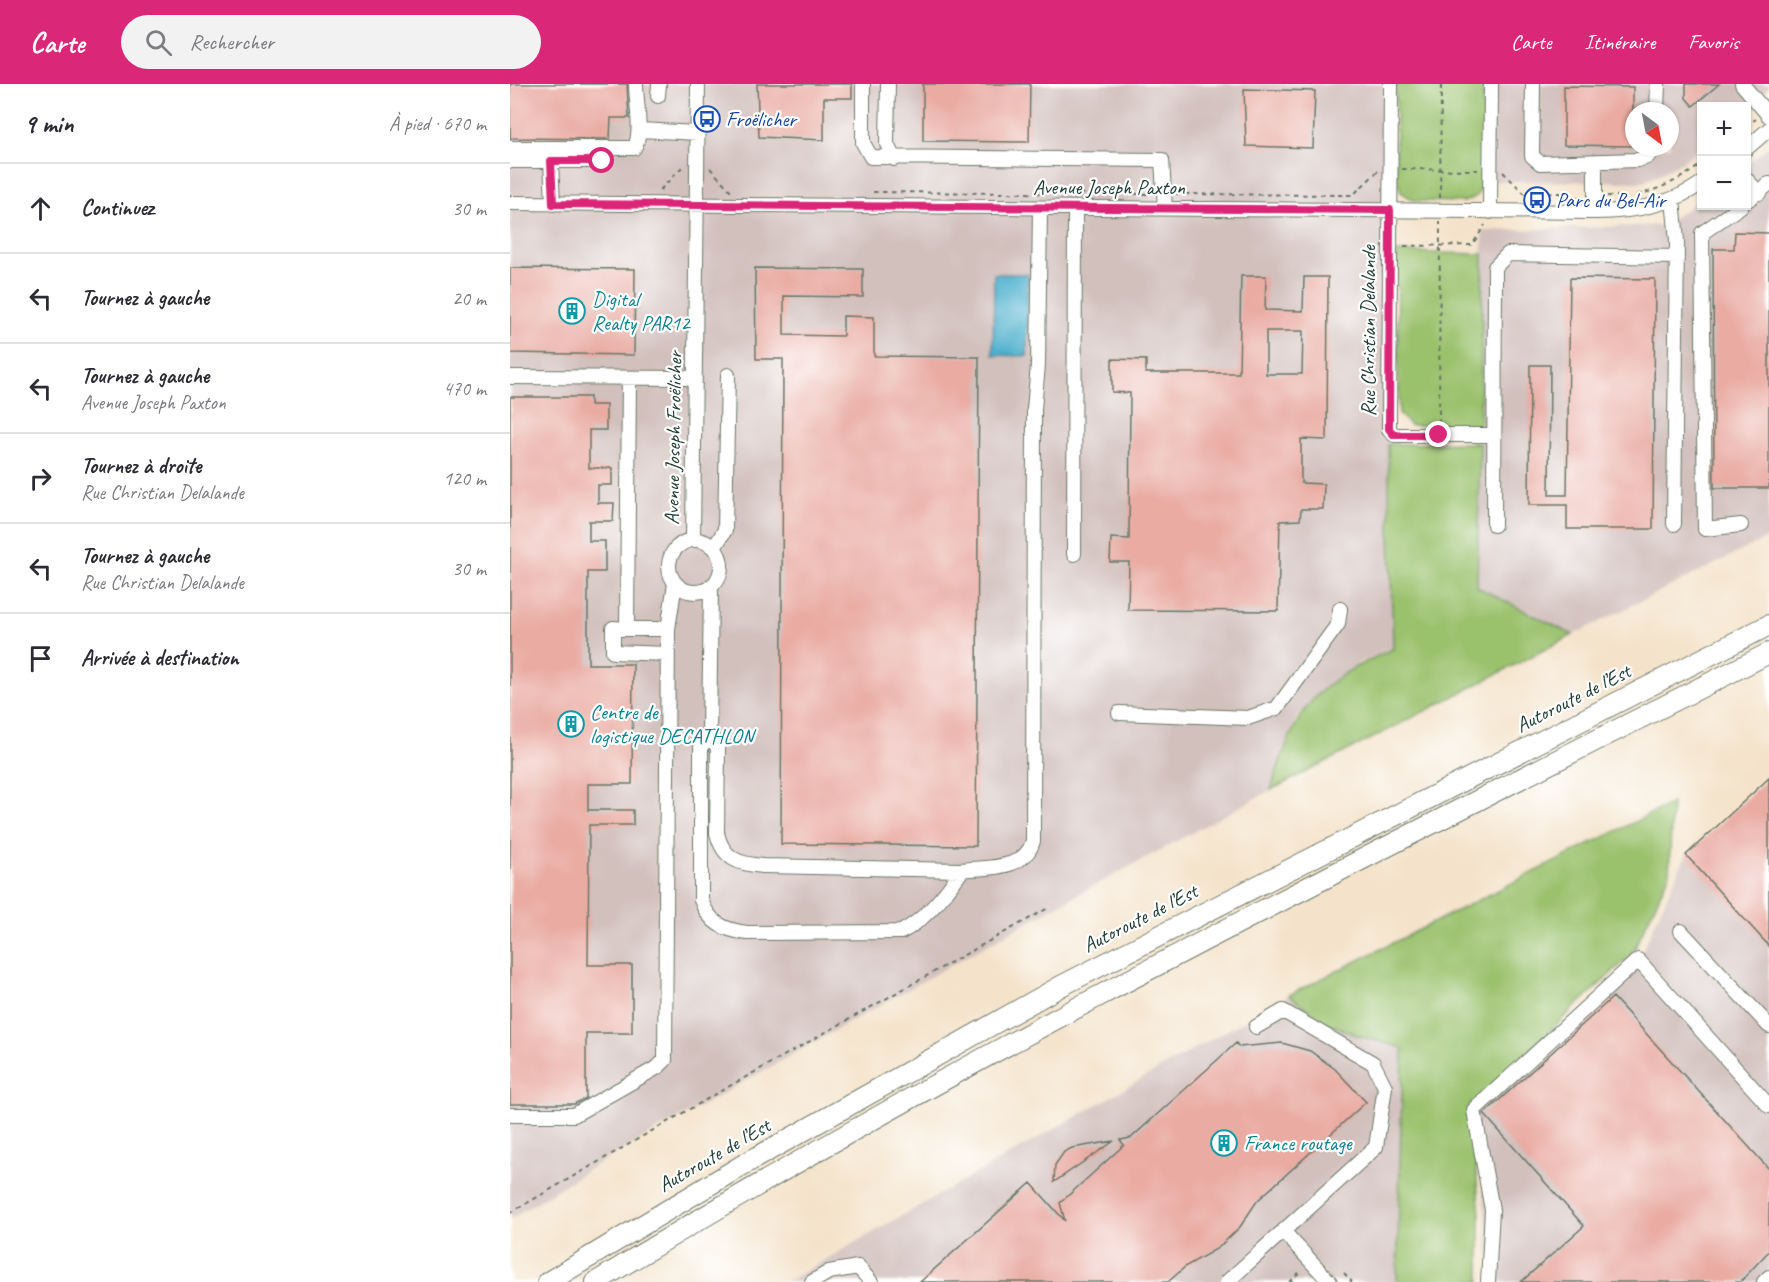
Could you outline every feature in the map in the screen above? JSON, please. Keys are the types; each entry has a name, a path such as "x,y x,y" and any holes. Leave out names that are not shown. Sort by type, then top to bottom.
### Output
{"highway":[{"name":"Autoroute de l’Est","path":"548,1282 751,1160 1061,986 1769,625"},
{"path":"596,1282 871,1120 1070,1010 1769,653"}],"street":[{"path":"510,148 631,149 637,144 640,130 636,117 636,84"},
{"name":"Avenue Joseph Froëlicher","path":"693,540 698,84"},
{"path":"863,84 863,143 871,157 1162,160 1165,209"},
{"path":"888,84 887,144 894,159"},
{"path":"1390,210 1391,84"},
{"path":"1490,212 1491,84"},
{"path":"1533,84 1532,156 1540,163 1595,163 1638,160 1648,156"},
{"path":"1657,102 1658,84"},
{"path":"1742,84 1769,116"},
{"path":"1751,144 1769,129"},
{"path":"640,130 698,133"},
{"path":"510,161 602,161"},
{"path":"551,161 553,204"},
{"path":"1594,212 1595,163"},
{"name":"Avenue Joseph Paxton","path":"510,204 1594,212 1656,205 1674,199 1697,185"},
{"path":"1751,197 1764,188"},
{"path":"1674,199 1677,257 1674,524"},
{"path":"709,734 718,748 717,833 720,847 727,857 735,862 763,866 961,870 1011,865 1031,848 1034,841 1034,421 1038,365 1040,208"},
{"path":"1074,554 1075,208"},
{"name":"Rue Christian Delalande","path":"1390,210 1389,429 1394,435 1488,435"},
{"path":"1735,210 1702,233 1705,529 1741,525"},
{"path":"1494,525 1488,435 1496,267 1501,259 1508,254 1677,257"},
{"path":"714,548 725,530 728,375"},
{"path":"510,377 695,378"},
{"path":"627,629 629,378"},
{"path":"510,1115 574,1115 658,1067 664,1060 667,654 668,628 675,582 669,568 673,552 678,546 693,540 708,543 714,548 722,563 721,572 711,587 704,591 688,591 675,582"},
{"path":"711,587 709,734 701,747 702,900 710,919 720,926 747,933 902,932 915,925 928,913 961,870"},
{"path":"1119,713 1248,718 1277,708 1338,624 1340,609"},
{"path":"667,654 613,652 613,628 668,628"},
{"path":"1682,931 1769,1026"},
{"path":"1488,1282 1492,1210 1474,1110 1638,960 1769,1106"},
{"path":"1227,1282 1376,1147 1385,1087 1373,1063 1283,1011 1256,1027"},
{"path":"1283,1231 1312,1262 1322,1279"},
{"path":"812,1282 829,1272 858,1267 872,1282"},
{"path":"1764,1282 1769,1277"}],"path":[{"path":"1439,435 1441,84"},
{"path":"651,190 662,190 684,165 690,165"},
{"path":"704,165 708,165 731,192 741,192"},
{"path":"865,192 1353,195 1378,170 1490,170"},
{"path":"510,1213 718,1092 1050,907"},
{"path":"1289,1282 1312,1262"},
{"path":"1344,1273 1352,1282"}],"shaded area":[{"path":"510,84 1383,84 1383,189 1393,649 1361,661 1298,715 1282,752 1271,790 1051,909 594,1166 510,1219"},
{"path":"1484,84 1769,84 1769,87 1751,102 1697,102 1697,150 1683,162 1644,182 1484,181"},
{"path":"1769,146 1769,537 1573,635 1477,587 1483,231 1663,225 1697,202 1697,210 1751,210 1751,161"},
{"path":"1769,778 1769,1282 1492,1282 1474,1110 1638,960 1686,855"},
{"path":"1289,995 1327,1023 1359,1036 1403,1048 1397,1282 786,1282"}],"green space":[{"path":"1396,84 1483,84 1484,181 1477,196 1464,202 1415,201 1401,192 1396,175"},
{"path":"1397,252 1483,254 1480,426 1410,425 1399,414"},
{"path":"1480,443 1477,587 1573,635 1271,790 1289,738 1299,718 1311,702 1344,674 1393,649 1388,444"},
{"path":"1672,803 1669,875 1632,954 1470,1105 1480,1214 1480,1282 1397,1282 1403,1048 1359,1036 1327,1023 1289,995"}],"water":[{"path":"994,274 1028,274 1027,356 993,355"}],"building":[{"path":"510,84 627,84 629,118 611,118 610,139 510,138"},
{"path":"757,84 852,84 852,98 824,98 824,140 759,137"},
{"path":"923,84 1030,84 1029,142 923,141"},
{"path":"1686,84 1719,84 1693,106 1686,98"},
{"path":"1564,86 1633,87 1633,102 1625,102 1625,146 1564,145"},
{"path":"1244,89 1315,91 1313,148 1246,146"},
{"path":"1735,232 1769,233 1769,488 1714,488 1713,249 1734,249"},
{"name":"Digital Realty PAR12","path":"510,268 635,269 634,355 510,353"},
{"path":"755,268 863,269 863,297 784,296 784,335 843,336 843,316 874,317 874,356 979,357 976,846 781,844 783,359 756,359"},
{"path":"1241,276 1266,276 1265,310 1303,311 1304,277 1328,277 1327,440 1301,439 1301,483 1324,484 1323,509 1301,509 1300,520 1280,521 1278,611 1128,610 1129,562 1110,562 1111,538 1129,539 1130,393 1112,392 1112,359 1146,360 1146,373 1239,373","holes":["1266,331 1303,331 1302,374 1266,374"]},
{"path":"1570,278 1655,279 1653,529 1567,529 1567,505 1529,505 1530,365 1550,365 1549,495 1567,495"},
{"name":"Centre de logistique DECATHLON","path":"510,397 590,397 590,405 606,405 606,430 589,430 589,468 612,468 612,485 598,485 598,503 614,503 613,521 589,521 589,541 605,541 605,572 588,572 588,664 633,664 632,784 588,784 588,810 633,810 633,825 589,825 588,965 632,965 632,1033 586,1033 586,1098 574,1104 510,1104"},
{"path":"1769,778 1769,946 1686,855"},
{"path":"1613,997 1769,1169 1769,1251 1740,1282 1521,1282 1584,1226 1484,1114"},
{"name":"France routage","path":"1236,1043 1239,1047 1282,1043 1310,1051 1335,1069 1366,1102 1257,1201 1240,1227 1218,1248 1186,1266 1168,1282 920,1282 1031,1183 1065,1221 1060,1203 1124,1145 1120,1140 1131,1138"},
{"path":"1114,1141 1054,1182 1055,1165 1064,1152 1072,1148"}],"place":[{"name":"Froëlicher","path":"707,119"},
{"name":"Parc du Bel-Air","path":"1537,200"},
{"name":"Digital Realty PAR12","path":"572,311"},
{"name":"Centre de logistique DECATHLON","path":"571,724"},
{"name":"France routage","path":"1224,1143"}],"route":[{"path":"602,161 551,161 553,204 1390,210 1389,429 1394,435 1439,435"}]}
